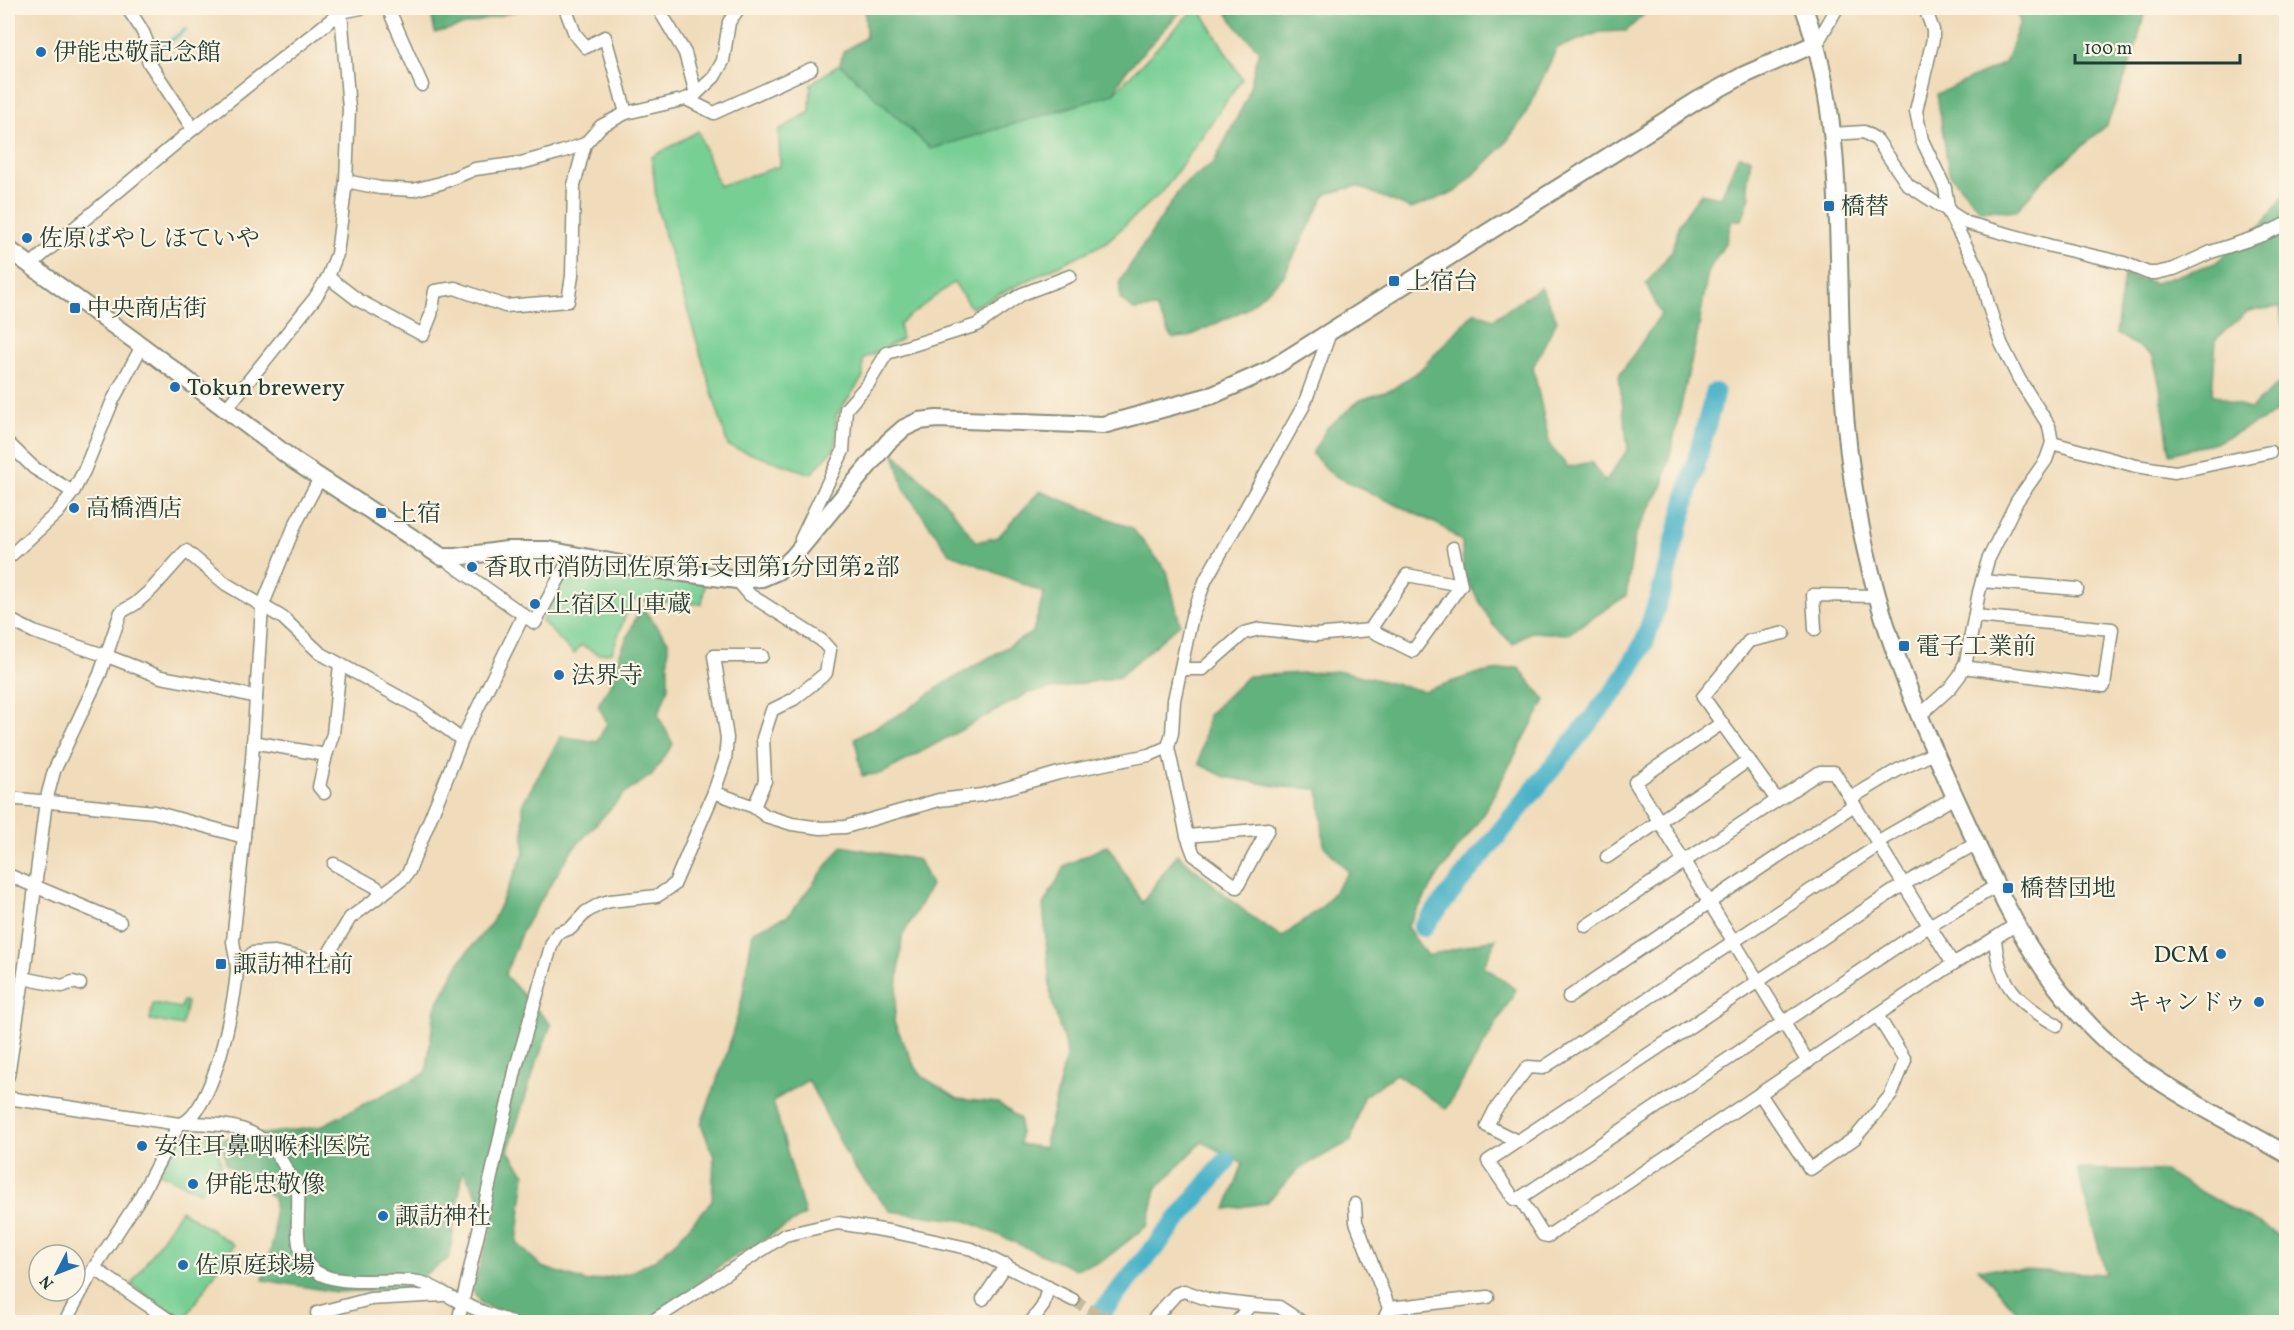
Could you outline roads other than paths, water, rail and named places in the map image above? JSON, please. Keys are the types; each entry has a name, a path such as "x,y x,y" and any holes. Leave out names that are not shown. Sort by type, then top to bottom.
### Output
{"street":[{"path":"127,8 144,33 150,50 148,61 193,129"},
{"path":"30,265 193,129 341,10 361,8"},
{"path":"388,8 422,85"},
{"path":"565,8 575,34 586,47 605,37 626,113"},
{"path":"658,8 685,53 691,96 714,113 811,69"},
{"path":"328,277 358,300 423,335 431,315 435,291 454,288 505,306 568,301 572,276 574,185 585,144 602,126 626,113 691,96 714,77 723,61 729,22 739,8"},
{"path":"1804,8 1817,43 1827,90 1832,134 1843,387 1850,463 1877,596 1934,753 2015,925 2060,992 2108,1042 2160,1081 2286,1154"},
{"path":"442,557 507,550 548,550 631,566 737,580 762,578 778,571 793,557 873,459 904,428 919,422 937,419 1103,425 1213,395 1240,384 1269,370 1698,100 1744,75 1817,43 1837,8"},
{"path":"1920,716 1950,688 1963,667 1988,560 2017,501 2046,460 2052,443 2049,426 2019,379 2001,343 1981,275 1949,213 1945,189 1922,140 1916,111 1934,39 1925,8"},
{"path":"226,409 315,298 328,277 337,254 346,182 349,109 341,10"},
{"path":"1832,134 1863,132 1876,140 1908,185 1967,223 2124,263 2140,271 2156,273 2174,269 2211,252 2263,235 2286,224"},
{"path":"346,182 380,188 413,190 441,183 475,169 521,163 585,144"},
{"path":"8,249 320,478 442,557 535,623 572,554"},
{"path":"793,557 843,451 846,409 868,384 887,353 977,325 1022,294 1070,276"},
{"path":"1187,836 1268,829 1237,887 1194,855 1187,836 1168,747 1172,733 1174,700 1192,616 1206,579 1304,405 1331,330"},
{"path":"8,558 58,512 73,492 113,400 142,346"},
{"path":"8,443 34,468 73,492"},
{"path":"2052,443 2136,466 2175,472 2270,452"},
{"path":"65,1323 94,1268 139,1199 182,1123 193,1117 200,1107 217,1065 224,1040 237,968 233,941 253,742 262,607 295,525 320,478"},
{"path":"1181,669 1203,669 1244,633 1260,628 1315,635 1370,630 1413,651 1461,585 1453,548"},
{"path":"8,1076 46,801 54,771 100,674 122,612 152,589 186,551 226,584 283,618 320,653 420,708 462,740"},
{"path":"1370,630 1407,575 1461,585"},
{"path":"737,580 750,595 821,640 830,650 826,673 794,699 772,710 763,738 765,781 754,807"},
{"path":"1982,581 2077,589"},
{"path":"1815,629 1813,595 1877,596"},
{"path":"237,968 253,953 275,952 319,962 326,958 350,918 404,878 410,871 462,740 524,616"},
{"path":"1963,667 2104,686 2112,629 1975,616"},
{"path":"8,619 34,632 161,677 256,697"},
{"path":"1777,800 1703,697 1749,641 1784,633"},
{"path":"458,1323 516,1066 552,943 558,933 571,927 586,912 600,904 657,896 674,885 714,792 725,760 727,738 714,656 762,656"},
{"path":"324,793 319,787 333,734 340,664"},
{"path":"1722,723 1635,782 1808,1062"},
{"path":"253,742 326,755"},
{"path":"714,792 754,807 766,816 792,824 820,828 844,827 939,800 982,795 1059,773 1149,755 1168,747"},
{"path":"1569,997 1896,771 1934,753"},
{"path":"1607,856 1749,760"},
{"path":"1586,926 1820,772 1834,772 1953,963"},
{"path":"1517,1142 1487,1126 1495,1110 1528,1067 1543,1068 1878,843 1955,797"},
{"path":"8,798 154,812 244,837"},
{"path":"1977,843 1904,884 1488,1161 1514,1199 1520,1198 1929,926 1996,886"},
{"path":"334,864 376,887 383,894"},
{"path":"8,875 120,922"},
{"path":"1520,1198 1544,1235 1548,1236 1953,963 2015,925"},
{"path":"1995,938 1996,951 2011,992 2030,1010 2057,1025"},
{"path":"23,978 62,986 73,982 80,984"},
{"path":"1760,1094 1808,1168 1855,1138 1891,1095 1905,1060 1877,1015"},
{"path":"8,1098 182,1123 242,1128 268,1142 281,1159 297,1190 298,1244 306,1261 314,1270 334,1279 420,1282 462,1303 511,1323"},
{"path":"1355,1204 1356,1222 1389,1308 1383,1323"},
{"path":"651,1323 785,1235 838,1223 972,1250 1073,1300"},
{"path":"983,1299 1006,1265"},
{"path":"94,1268 172,1323"},
{"path":"1031,1323 1043,1306 1048,1287"},
{"path":"1152,1323 1176,1294 1184,1291 1210,1300 1278,1307 1302,1323"},
{"path":"317,1313 370,1299 446,1295"},
{"path":"1389,1308 1488,1297"},
{"path":"1237,1323 1250,1305"}],"waterway":[{"path":"155,53 186,29"},
{"path":"1423,927 1621,683 1644,643 1661,592 1715,393"},
{"path":"1093,1322 1226,1161"}],"tunnel":[{"path":"1073,1300 1101,1316"},
{"path":"1101,1316 1111,1322"}],"place":[{"name":"伊能忠敬記念館","path":"41,52"},
{"name":"橋替","path":"1829,206"},
{"name":"佐原ばやし ほていや","path":"27,238"},
{"name":"上宿台","path":"1394,281"},
{"name":"中央商店街","path":"75,308"},
{"name":"Tokun brewery","path":"175,387"},
{"name":"高橋酒店","path":"74,508"},
{"name":"上宿","path":"381,513"},
{"name":"香取市消防団佐原第1支団第1分団第2部","path":"472,567"},
{"name":"上宿区山車蔵","path":"535,604"},
{"name":"電子工業前","path":"1904,646"},
{"name":"法界寺","path":"559,675"},
{"name":"橋替団地","path":"2008,888"},
{"name":"DCM","path":"2221,954"},
{"name":"諏訪神社前","path":"221,964"},
{"name":"キャンドゥ","path":"2259,1002"},
{"name":"安住耳鼻咽喉科医院","path":"142,1146"},
{"name":"伊能忠敬像","path":"193,1184"},
{"name":"諏訪神社","path":"383,1216"},
{"name":"佐原庭球場","path":"183,1265"}]}
